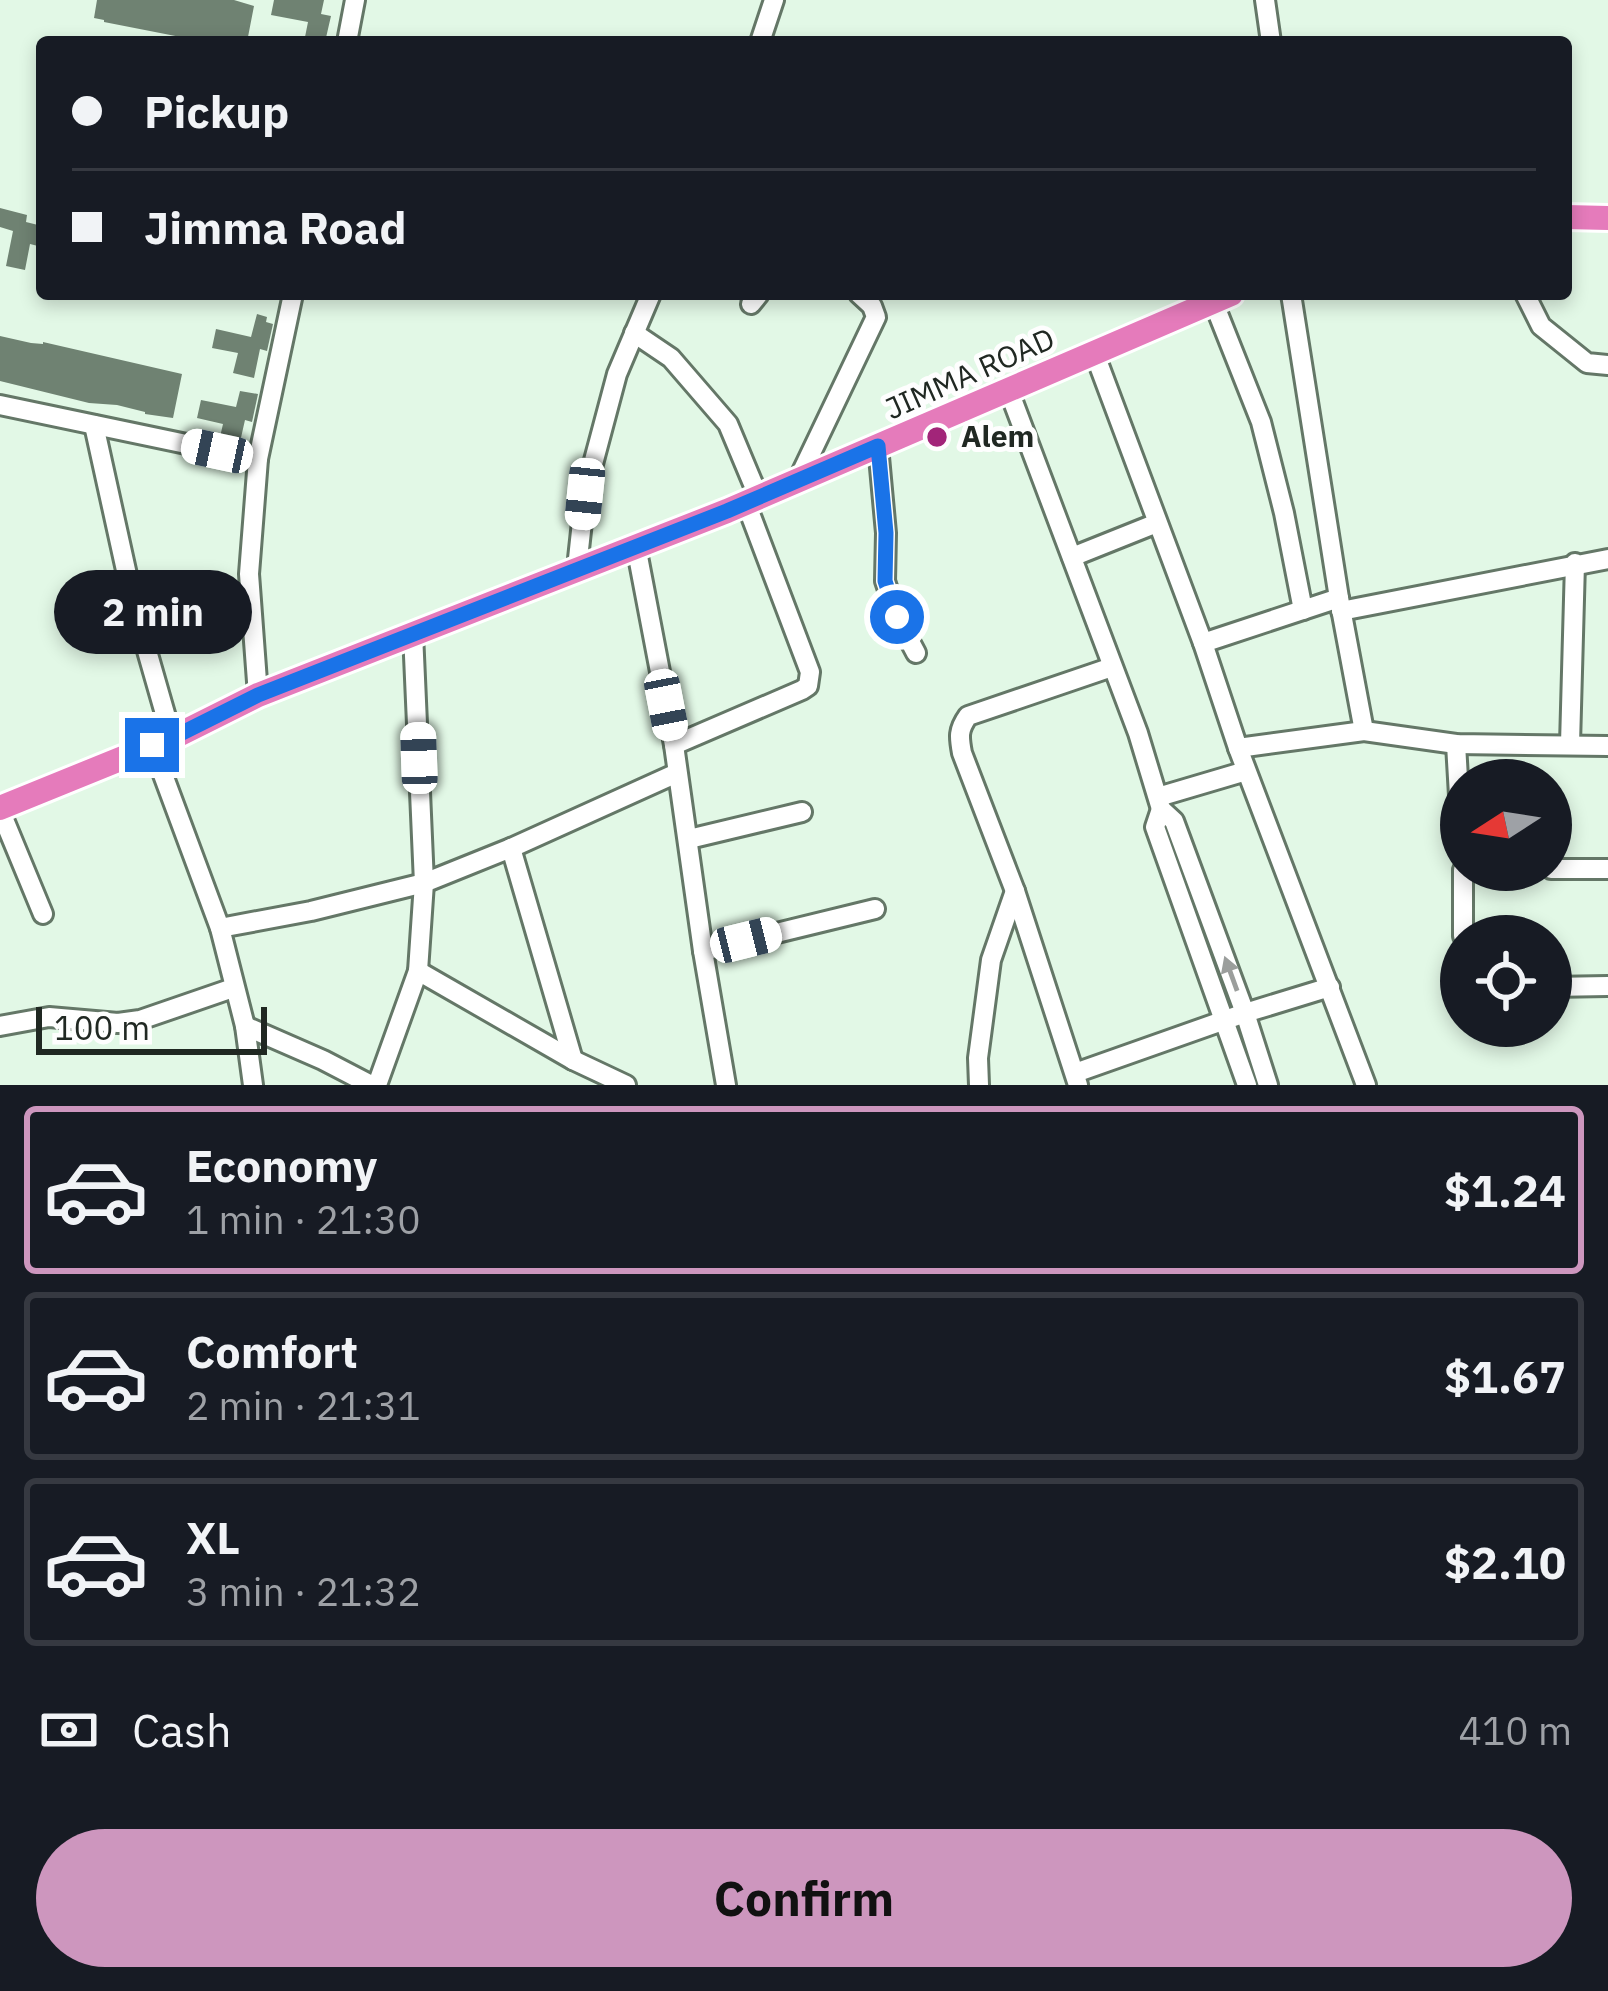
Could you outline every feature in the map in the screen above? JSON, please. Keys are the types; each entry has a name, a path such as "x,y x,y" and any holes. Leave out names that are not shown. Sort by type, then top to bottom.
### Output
{"highway":[{"path":"1572,217 1608,218"},
{"name":"JIMMA ROAD","path":"0,809 258,695 752,500 1217,300"}],"street":[{"path":"347,36 356,0"},
{"path":"762,36 774,0"},
{"path":"1265,0 1270,36"},
{"path":"258,695 249,574 258,460 292,300"},
{"path":"577,568 585,494 617,374 648,300"},
{"path":"798,480 876,316 866,300"},
{"path":"1223,300 1261,422 1303,610"},
{"path":"1292,300 1364,731"},
{"path":"1528,300 1541,326 1587,363 1608,365"},
{"path":"634,333 671,358 728,424 810,672 802,691 674,745"},
{"path":"1094,352 1366,1085"},
{"path":"1009,392 1160,803 1174,821 1236,1017 1268,1085"},
{"path":"0,405 258,460"},
{"path":"94,425 162,741 220,928 245,1026 253,1085"},
{"path":"878,446 885,581 916,653"},
{"path":"1072,556 1157,523"},
{"path":"636,546 674,745 726,1085"},
{"path":"1203,643 1303,610 1608,559"},
{"path":"1570,744 1575,563"},
{"path":"245,1026 374,1085 418,970 424,884 413,633"},
{"path":"1112,667 968,716 958,735 1016,891 1077,1079 1236,1017 1330,987"},
{"path":"1238,748 1364,731 1456,744 1608,746"},
{"path":"1456,744 1457,759"},
{"path":"1160,803 1246,770"},
{"path":"220,928 424,884 677,773"},
{"path":"0,809 43,914"},
{"path":"688,839 802,812"},
{"path":"511,848 573,1060"},
{"path":"1572,869 1608,869"},
{"path":"979,1085 991,960 1016,891"},
{"path":"703,951 875,909"},
{"path":"418,970 573,1060 626,1085"},
{"path":"1572,987 1608,986"},
{"path":"0,1026 49,1017 118,1023 140,1020 233,988"},
{"path":"1236,1017 1247,1085"}],"building":[{"path":"97,0 234,0 254,6 248,36 175,36 94,18"},
{"path":"274,0 324,0 321,14 331,16 326,36 305,36 308,22 271,15"},
{"path":"0,208 27,215 26,222 36,224 36,246 30,244 25,270 6,266 13,231 0,227"},
{"path":"257,314 273,324 267,351 260,349 254,378 233,373 238,353 212,348 216,329 251,337"},
{"path":"0,336 182,374 173,418 0,381"},
{"path":"240,391 258,394 252,422 245,420 240,442 220,437 223,424 197,418 201,400 236,407"}],"place":[{"name":"Alem","path":"937,437"}],"route":[{"path":"152,745 258,695 727,511 878,446 885,581 897,617"}]}
